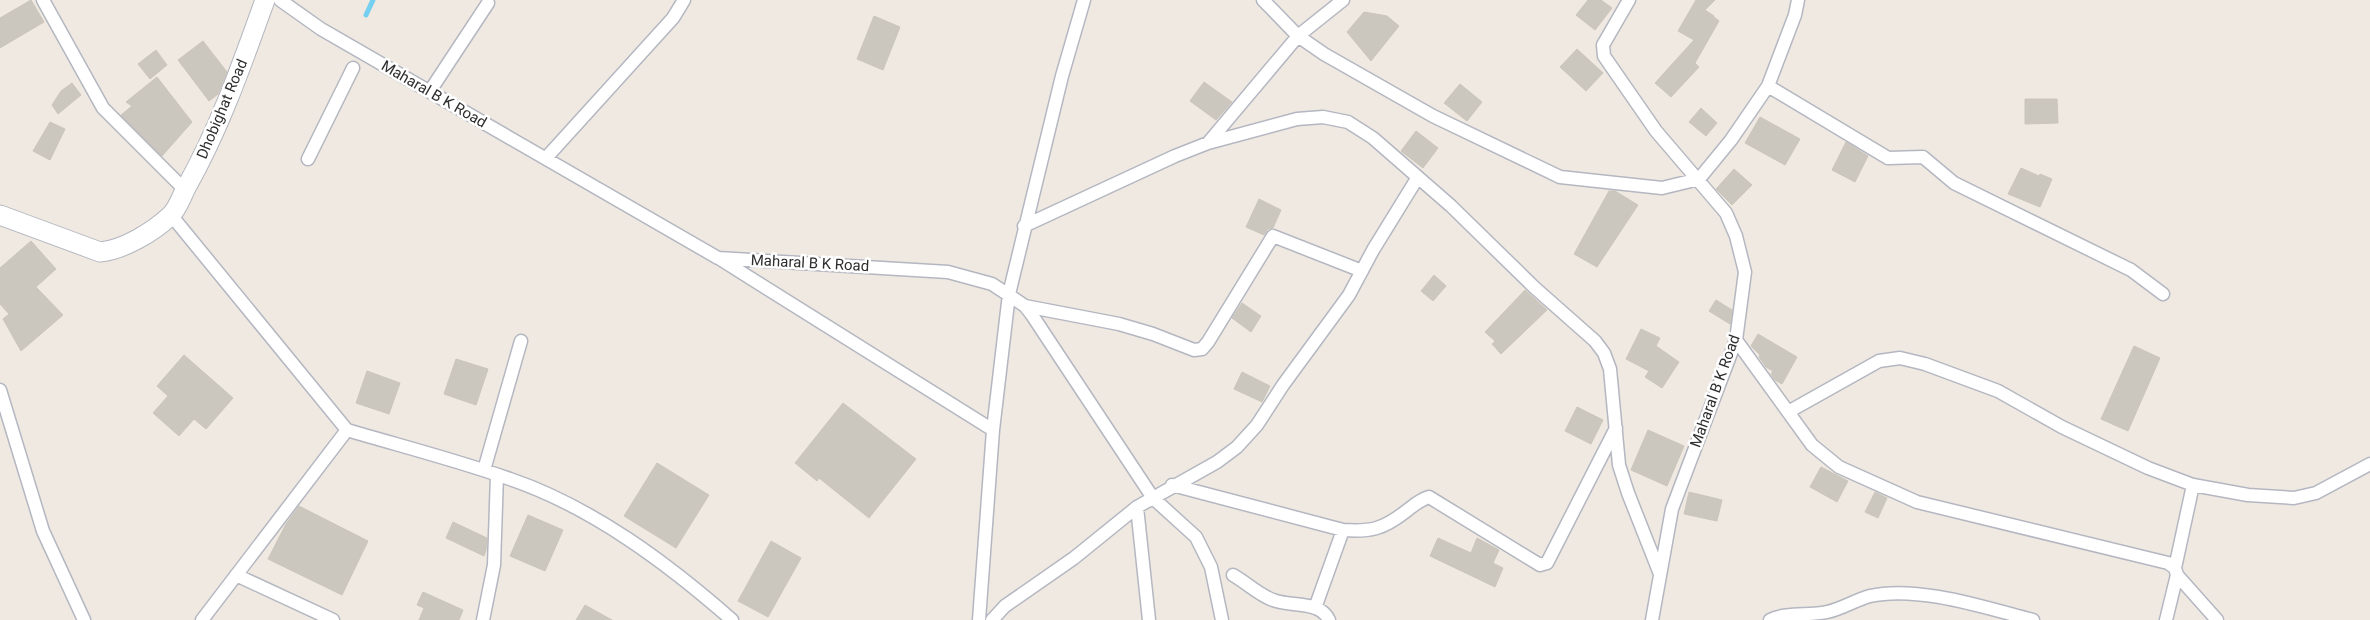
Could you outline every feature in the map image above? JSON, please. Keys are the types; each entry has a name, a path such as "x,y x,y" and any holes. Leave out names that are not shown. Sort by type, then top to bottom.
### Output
{"street":[{"path":"43,0 103,108 184,190"},
{"name":"Dhobighat Road","path":"171,216 207,150 226,106 265,0"},
{"name":"Maharal B K Road","path":"280,0 321,29 718,258 948,272 992,284 1009,294 1025,306 1153,498 1196,537 1212,567 1222,620"},
{"path":"980,620 993,430 1009,294 1062,76 1084,0"},
{"path":"1263,0 1298,36 1324,54 1433,116 1560,177 1662,188 1699,179 1732,140 1768,86 1795,15 1798,0"},
{"path":"1208,143 1298,36 1343,0"},
{"name":"Maharal B K Road","path":"1629,0 1603,45 1604,56 1656,131 1699,179 1726,213 1736,236 1745,272 1736,340 1672,508 1652,620"},
{"path":"546,158 685,2"},
{"path":"430,91 488,3"},
{"path":"308,158 353,68"},
{"path":"1768,86 1888,158 1923,157 1954,183 2131,270 2163,294"},
{"path":"1024,226 1174,156 1208,143 1297,119 1323,117 1348,122 1373,138 1418,177 1594,341 1604,353 1610,368 1619,465 1628,494 1660,574"},
{"path":"992,620 1005,606 1074,558 1137,507 1172,485 1217,462 1236,448 1257,425 1283,385 1349,295 1418,177"},
{"path":"0,215 100,252 111,251 130,244 171,216 347,430 511,479 576,508 674,572 732,620"},
{"path":"1025,306 1119,324 1194,350 1202,349 1208,342 1273,236 1362,271"},
{"path":"718,258 993,430"},
{"path":"484,470 521,340"},
{"path":"1736,340 1812,445 1839,467 1917,502 2168,564 2217,620"},
{"path":"1788,412 1879,361 1900,358 1925,364 1998,391 2062,427 2148,468 2193,485 2248,495 2294,498 2316,493 2370,464"},
{"path":"0,390 43,530 84,620"},
{"path":"1172,485 1343,530 1366,532 1389,525 1422,499 1429,497 1535,564 1544,565 1547,563 1616,428"},
{"path":"202,620 347,430"},
{"path":"483,620 494,565 496,475"},
{"path":"2166,620 2193,485"},
{"path":"1137,507 1149,620"},
{"path":"1315,608 1343,530"},
{"path":"236,575 333,620"},
{"path":"1234,575 1275,601 1315,608 1327,615 1329,620"},
{"path":"1770,620 1826,613 1869,596 1892,593 1926,596 2032,620"}],"building":[{"path":"31,0 44,22 0,48 0,18"},
{"path":"1588,0 1601,0 1612,8 1595,30 1576,15"},
{"path":"1696,0 1715,0 1705,10 1714,16 1712,20 1714,17 1719,21 1695,63 1699,67 1671,97 1655,83 1694,40 1678,31"},
{"path":"1364,12 1387,16 1399,26 1371,61 1347,32"},
{"path":"874,16 900,27 883,70 857,59"},
{"path":"203,41 227,72 218,94 209,101 178,60"},
{"path":"1577,49 1603,73 1586,91 1560,67"},
{"path":"156,50 167,65 150,79 138,64"},
{"path":"157,77 192,122 162,156 121,115 132,106 126,102"},
{"path":"1204,82 1232,102 1216,120 1190,101"},
{"path":"72,83 81,95 58,114 52,105 61,91"},
{"path":"1460,84 1482,102 1467,121 1444,103"},
{"path":"2025,99 2057,99 2058,123 2025,124"},
{"path":"1701,108 1717,123 1706,136 1689,122"},
{"path":"1760,117 1800,139 1785,165 1745,143"},
{"path":"50,122 65,129 50,160 33,151"},
{"path":"1416,131 1438,148 1423,168 1401,151"},
{"path":"1846,142 1868,156 1855,182 1832,170"},
{"path":"2021,168 2039,176 2040,174 2052,179 2040,207 2008,194"},
{"path":"1734,169 1752,185 1732,205 1716,189"},
{"path":"1609,191 1615,191 1638,205 1597,267 1574,254"},
{"path":"1259,199 1281,210 1273,228 1268,229 1264,235 1246,227"},
{"path":"31,241 56,269 36,287 63,315 21,351 3,319 9,314 0,304 0,268"},
{"path":"1434,275 1446,286 1433,301 1421,291"},
{"path":"1525,290 1547,310 1501,354 1492,344 1495,341 1485,332"},
{"path":"1716,300 1732,310 1730,324 1709,311"},
{"path":"1242,303 1261,316 1251,332 1232,318"},
{"path":"1641,329 1660,338 1656,346 1679,362 1662,388 1645,377 1649,371 1626,359"},
{"path":"1758,334 1797,357 1782,384 1775,380 1771,374 1773,371 1766,367 1759,357 1760,355 1751,346"},
{"path":"2134,346 2160,358 2128,431 2101,419"},
{"path":"184,355 233,398 206,429 194,419 179,436 153,413 168,396 157,386"},
{"path":"456,359 488,369 476,405 444,394"},
{"path":"367,371 400,383 389,414 356,403"},
{"path":"1242,372 1270,386 1262,402 1234,389"},
{"path":"843,403 916,459 869,518 819,478 817,481 795,463"},
{"path":"1577,407 1603,420 1591,444 1565,431"},
{"path":"1648,430 1684,446 1667,486 1631,470"},
{"path":"657,463 709,495 676,548 624,516"},
{"path":"1821,467 1848,481 1837,502 1810,487"},
{"path":"1689,492 1722,500 1717,521 1684,514"},
{"path":"1875,492 1887,498 1878,518 1865,512"},
{"path":"299,506 368,541 342,595 268,559 286,524"},
{"path":"528,515 563,530 545,571 510,556"},
{"path":"453,522 487,538 484,556 446,538"},
{"path":"1438,538 1471,553 1477,538 1499,550 1493,563 1503,568 1495,587 1430,556"},
{"path":"771,541 801,558 768,617 738,601"},
{"path":"423,592 463,610 459,620 419,620 424,608 417,605"},
{"path":"585,605 612,620 576,620"}],"waterway":[{"path":"366,15 373,0"}]}
